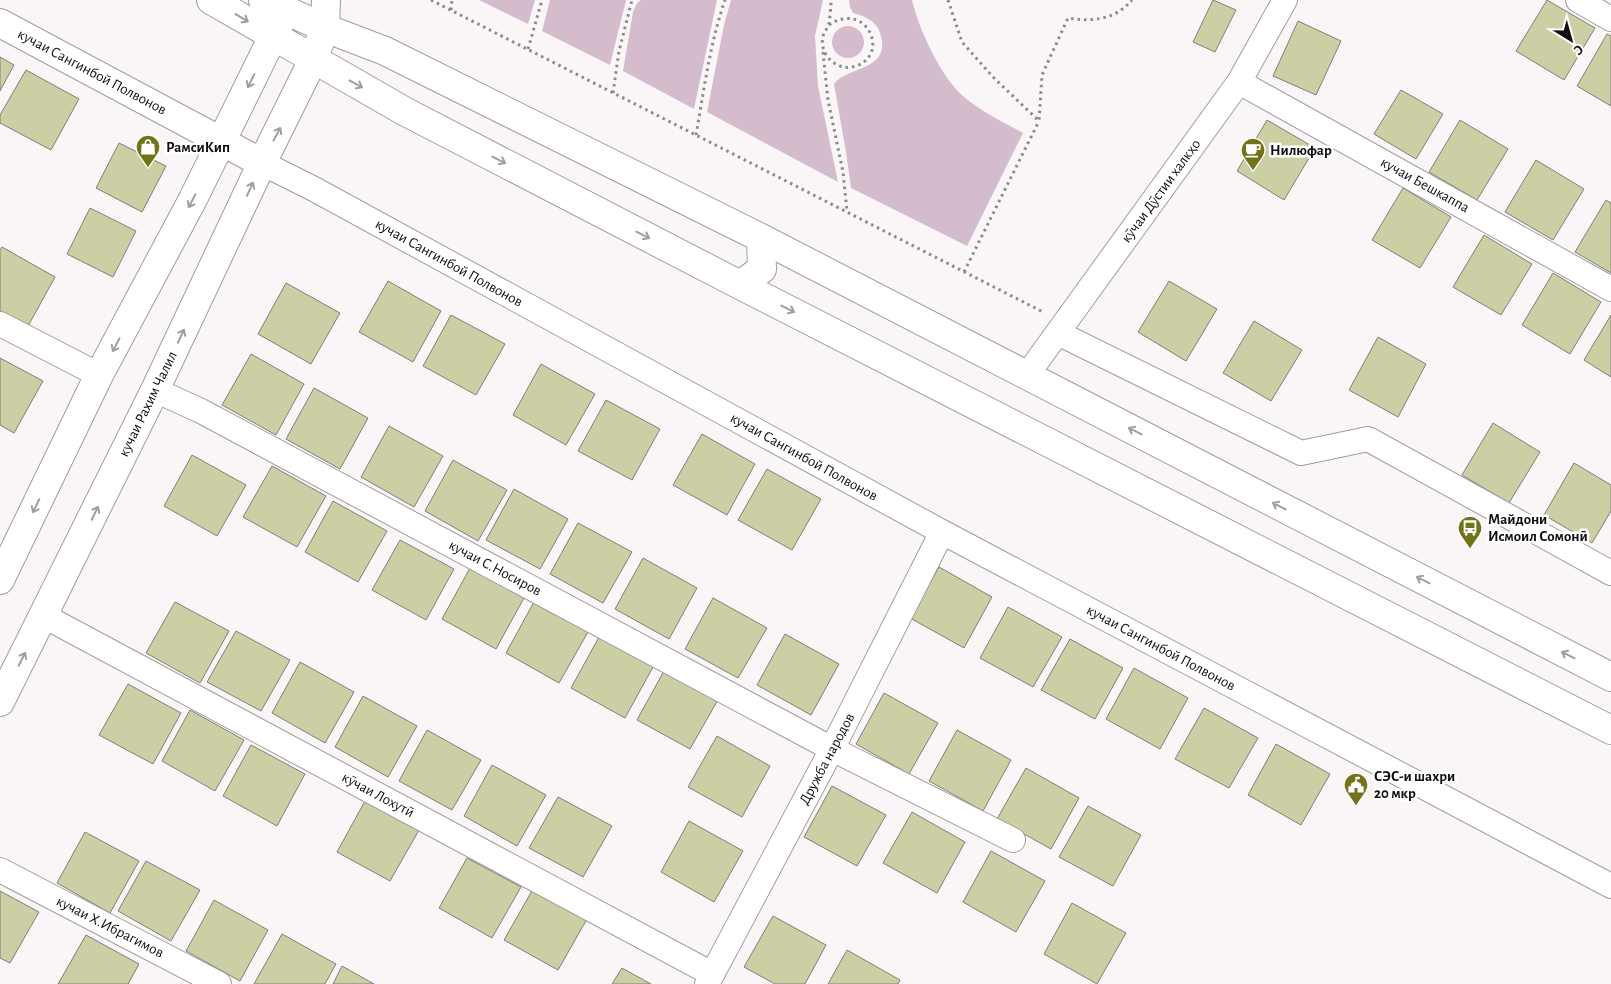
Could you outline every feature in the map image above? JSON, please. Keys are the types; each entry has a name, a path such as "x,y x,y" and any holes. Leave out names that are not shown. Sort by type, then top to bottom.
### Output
{"main road":[{"path":"211,0 404,111 1611,730"},
{"name":"кучаи Рахим Чалил","path":"0,702 155,390 262,163 313,60 325,28 326,0"},
{"path":"0,580 99,375 221,142 273,37 281,3 325,28 385,51 761,238 1611,677"},
{"name":"кучаи Сангинбой Полвонов","path":"0,23 262,163"},
{"path":"740,285 762,269 761,238"}],"street":[{"name":"кӯчаи Дӯстии халкҳо","path":"1027,375 1239,82 1285,0"},
{"path":"1578,0 1611,19"},
{"name":"кучаи Бешкаппа","path":"1239,82 1611,289"},
{"name":"кучаи Сангинбой Полвонов","path":"262,163 314,189 942,532 1611,886"},
{"path":"0,324 99,375"},
{"path":"1061,328 1301,453 1368,439 1611,573"},
{"name":"кучаи С.Носиров","path":"155,390 201,411 832,750 1014,840"},
{"name":"Дружба народов","path":"710,979 832,750 942,532"},
{"name":"кӯчаи Лохутӣ","path":"44,616 710,979"},
{"name":"кучаи Х.Ибрагимов","path":"0,870 219,984"}],"path":[{"path":"431,0 964,272 1061,328"},
{"path":"451,10 452,0"},
{"path":"528,49 542,0"},
{"path":"613,93 619,51 632,0"},
{"path":"696,135 709,63 725,0"},
{"path":"832,0 829,25 822,41 828,100 843,172 847,212"},
{"path":"948,0 962,42 993,77 1039,121"},
{"path":"964,272 1039,121 1042,75 1068,18 1099,20 1114,14 1132,0"},
{"path":"823,49 833,63 848,68 864,62 870,56 873,48 871,31 866,24 859,20 843,17 829,25"}],"shaded area":[{"path":"479,0 535,0 528,24"},
{"path":"550,0 626,0 610,65 542,31"},
{"path":"641,0 717,0 694,109 623,71 633,12 637,3"},
{"path":"731,0 823,0 815,36 818,86 838,182 707,112 724,25"},
{"path":"849,0 912,0 925,39 939,65 955,88 978,107 1023,133 967,246 851,188 834,84 840,78 875,61 880,54 882,45 880,33 876,25 866,17 853,13"},
{"path":"848,26 860,30 864,42 860,54 848,58 836,54 832,42 836,30"}],"building":[{"path":"1213,0 1236,10 1215,52 1193,42"},
{"path":"1547,0 1595,28 1564,80 1516,51"},
{"path":"1298,21 1341,41 1316,95 1273,76"},
{"path":"1607,34 1611,36 1611,106 1577,86"},
{"path":"0,57 14,65 0,91"},
{"path":"26,70 79,99 51,150 0,123 0,115"},
{"path":"1401,90 1443,114 1416,159 1374,134"},
{"path":"1267,120 1315,148 1284,200 1237,171"},
{"path":"1460,120 1508,149 1477,200 1429,172"},
{"path":"119,143 166,166 142,212 96,188"},
{"path":"1536,160 1584,189 1553,240 1505,212"},
{"path":"1403,188 1451,217 1420,268 1372,240"},
{"path":"1606,200 1611,203 1611,273 1575,252"},
{"path":"90,208 136,231 113,277 67,254"},
{"path":"1484,235 1532,264 1501,315 1453,287"},
{"path":"2,247 55,277 27,328 0,313 0,250"},
{"path":"1553,273 1601,302 1570,354 1522,325"},
{"path":"388,281 441,311 413,362 359,332"},
{"path":"1169,281 1217,309 1186,361 1138,332"},
{"path":"286,283 340,313 311,364 258,334"},
{"path":"451,315 505,344 476,395 423,366"},
{"path":"1611,315 1611,377 1584,360"},
{"path":"1254,321 1302,350 1271,401 1223,373"},
{"path":"1378,337 1426,364 1398,417 1349,390"},
{"path":"251,354 304,384 276,435 222,405"},
{"path":"0,358 43,381 14,433 0,425"},
{"path":"541,364 595,394 566,445 513,415"},
{"path":"314,388 368,418 340,469 286,439"},
{"path":"606,400 660,429 632,480 578,451"},
{"path":"1493,423 1540,452 1509,503 1462,475"},
{"path":"389,426 443,456 414,507 361,477"},
{"path":"702,434 755,464 727,515 673,485"},
{"path":"192,455 246,485 217,536 164,506"},
{"path":"453,460 507,490 478,541 425,511"},
{"path":"1574,463 1611,485 1611,511 1592,543 1544,515"},
{"path":"272,466 326,496 297,547 243,517"},
{"path":"767,469 821,499 792,550 738,520"},
{"path":"514,489 568,519 540,569 486,540"},
{"path":"333,501 387,531 358,582 305,552"},
{"path":"578,523 632,552 603,603 550,574"},
{"path":"400,540 454,569 426,620 372,590"},
{"path":"643,558 697,588 669,639 615,609"},
{"path":"939,567 992,597 964,648 910,618"},
{"path":"470,568 524,598 496,649 442,619"},
{"path":"713,598 767,628 738,678 685,649"},
{"path":"175,602 229,631 200,683 146,653"},
{"path":"534,602 588,632 559,683 506,653"},
{"path":"1008,607 1062,637 1033,687 980,658"},
{"path":"236,631 290,660 261,711 207,682"},
{"path":"785,634 839,664 811,715 757,685"},
{"path":"599,637 653,667 625,718 571,688"},
{"path":"1070,639 1123,668 1095,719 1041,690"},
{"path":"300,662 354,692 325,743 272,713"},
{"path":"1134,668 1188,698 1160,749 1106,719"},
{"path":"665,669 719,698 690,749 637,720"},
{"path":"128,684 181,713 153,764 99,735"},
{"path":"884,693 938,723 909,774 856,744"},
{"path":"363,696 417,726 388,777 335,747"},
{"path":"1204,708 1258,738 1229,788 1175,759"},
{"path":"190,710 244,740 215,791 162,761"},
{"path":"427,730 481,760 452,810 399,781"},
{"path":"957,730 1011,760 983,811 929,781"},
{"path":"717,736 770,766 742,817 688,787"},
{"path":"1276,744 1330,774 1301,825 1248,795"},
{"path":"251,745 305,774 277,826 223,796"},
{"path":"492,765 546,795 517,846 464,816"},
{"path":"1026,768 1079,798 1051,849 997,819"},
{"path":"832,786 886,815 857,866 804,837"},
{"path":"558,797 612,826 583,877 529,848"},
{"path":"365,801 419,830 390,881 337,852"},
{"path":"1088,806 1141,835 1113,886 1059,857"},
{"path":"912,812 965,842 937,893 883,863"},
{"path":"689,821 743,851 714,902 661,872"},
{"path":"85,832 139,861 110,913 57,883"},
{"path":"991,851 1045,881 1016,932 963,902"},
{"path":"467,858 521,887 492,938 439,908"},
{"path":"146,861 200,890 171,941 118,911"},
{"path":"533,889 587,919 558,970 504,940"},
{"path":"0,891 39,912 10,963 0,958"},
{"path":"214,900 268,930 240,981 186,951"},
{"path":"1072,903 1126,933 1097,984 1044,954"},
{"path":"773,916 826,945 805,984 775,984 744,967"},
{"path":"282,934 336,964 325,984 254,984"},
{"path":"86,935 139,964 128,984 58,984"},
{"path":"847,950 900,980 898,984 828,984"},
{"path":"342,966 374,984 333,984"},
{"path":"622,968 651,984 612,984"}],"place":[{"name":"РамсиКип","path":"148,168"},
{"name":"Нилюфар","path":"1253,171"},
{"name":"Майдони Исмоил Сомонӣ","path":"1470,549"},
{"name":"СЭС-и шахри 20 мкр","path":"1356,806"}]}
